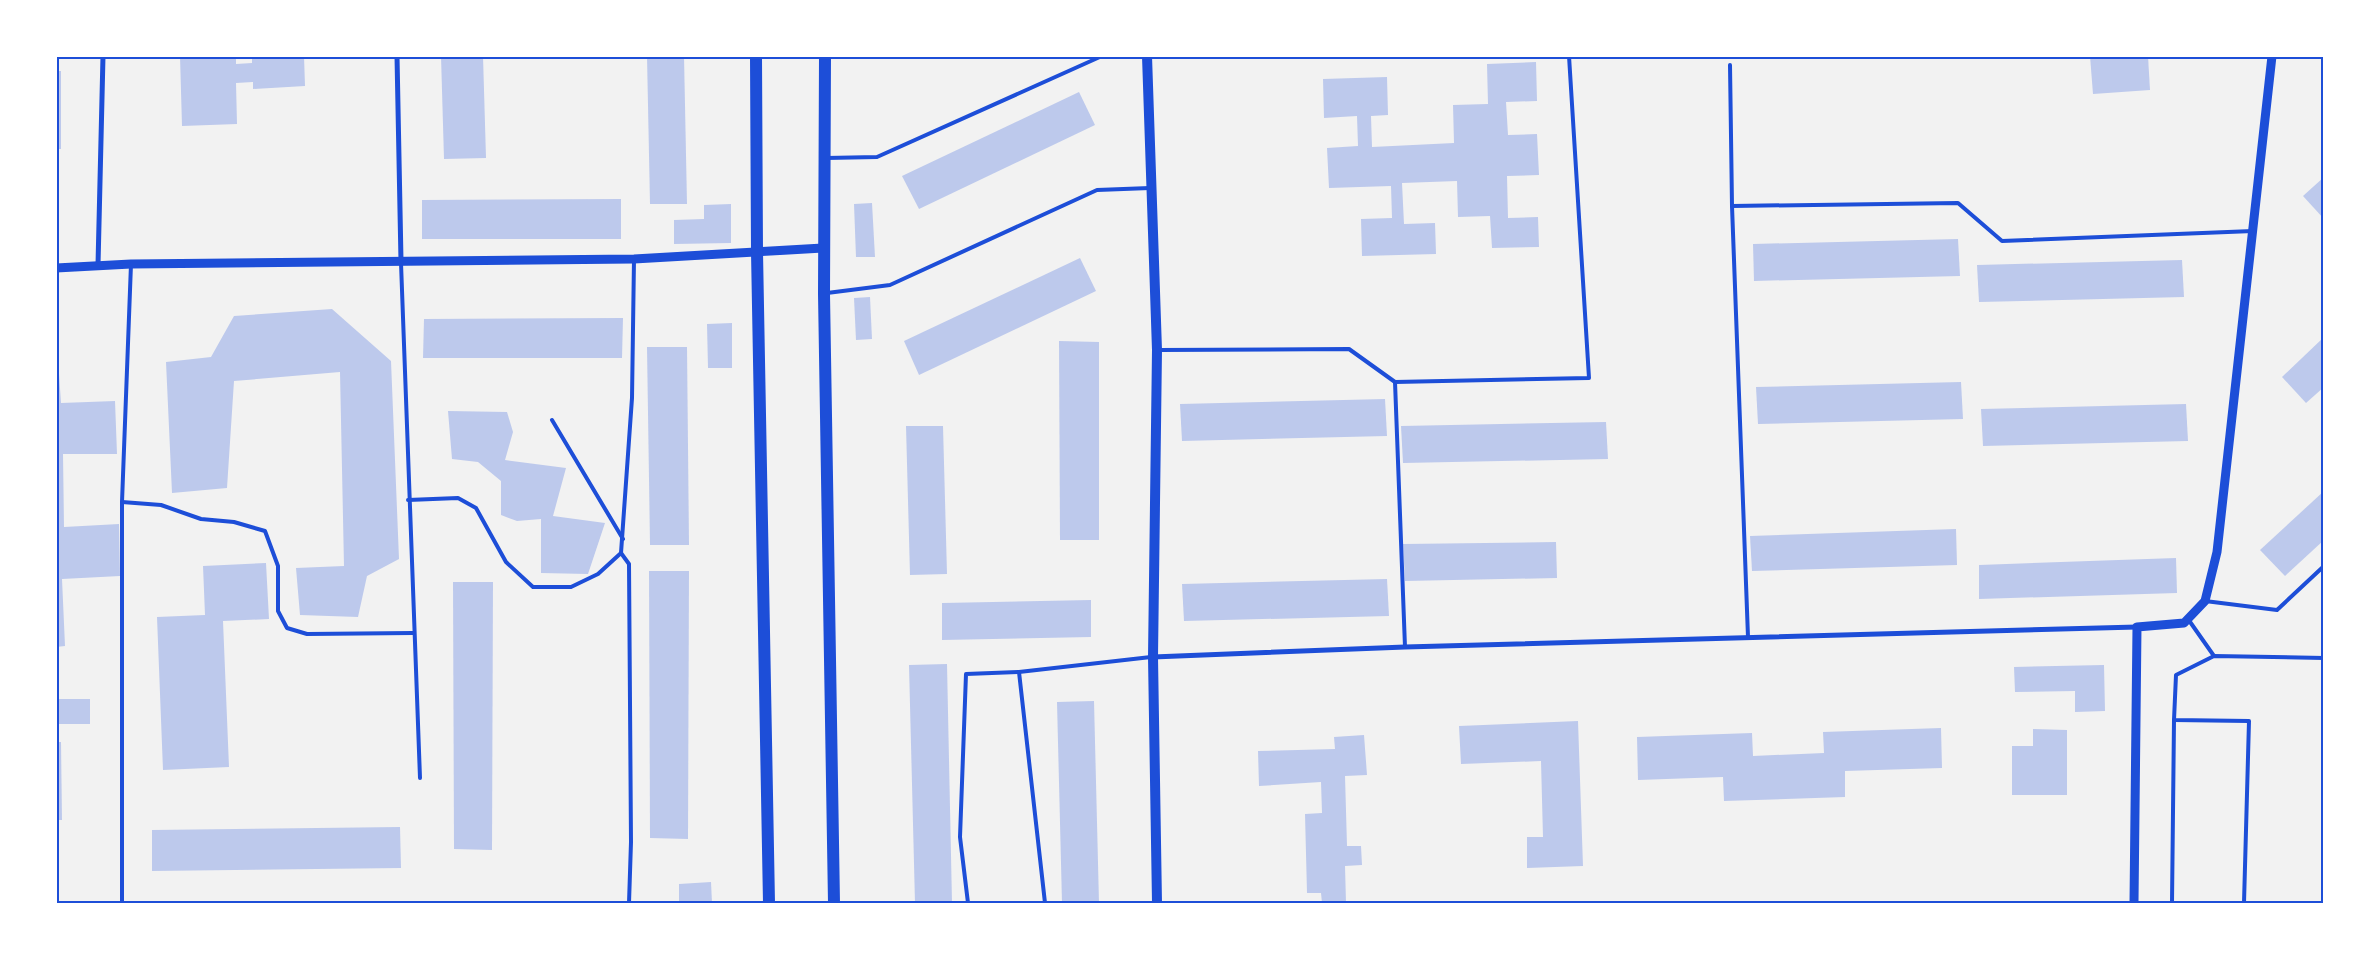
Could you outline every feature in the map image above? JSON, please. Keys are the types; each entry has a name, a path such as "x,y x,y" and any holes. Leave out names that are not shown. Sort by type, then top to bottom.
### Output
{"highway":[{"path":"756,56 757,252 769,903"},
{"path":"825,56 823,248 834,903"}],"main road":[{"path":"1147,56 1157,350 1153,657 1157,903"}],"street":[{"path":"98,265 103,56"},
{"path":"398,56 400,261"},
{"path":"1153,657 1405,647 2137,627 2184,623 2205,601 2216,552 2272,56"},
{"path":"56,268 131,264 634,259 823,248"},
{"path":"2134,903 2137,627"}],"lane":[{"path":"825,158 877,157 1102,56"},
{"path":"1157,350 1349,349 1395,382 1589,378 1569,56"},
{"path":"1730,65 1732,206 1748,637"},
{"path":"824,294 890,285 1097,190 1150,188"},
{"path":"1732,206 1958,203 2002,241 2252,231"},
{"path":"408,500 458,498 476,508 495,537 506,562 533,587 571,587 598,574 621,553 632,398 634,259"},
{"path":"400,261 420,778"},
{"path":"122,903 122,502 131,264"},
{"path":"1395,382 1405,647"},
{"path":"552,420 623,539"},
{"path":"122,502 161,505 202,520 234,522 265,531 278,566 278,611 287,628 307,634 413,634"},
{"path":"621,553 629,564 631,842 629,903"},
{"path":"2205,601 2277,610 2324,566"},
{"path":"2188,619 2214,656"},
{"path":"2172,903 2176,674 2214,656 2324,658"},
{"path":"968,903 960,837 966,674 1019,672 1153,657"},
{"path":"1019,672 1045,903"},
{"path":"2174,720 2249,721 2244,903"}],"building":[{"path":"180,56 236,56 236,64 252,63 252,56 304,56 305,86 253,89 253,82 236,83 237,124 182,126"},
{"path":"441,56 483,56 486,158 444,159"},
{"path":"647,56 684,56 687,204 650,204"},
{"path":"2090,56 2148,56 2150,90 2093,94"},
{"path":"1536,62 1537,101 1506,102 1508,135 1537,134 1539,175 1507,176 1508,218 1538,217 1539,247 1492,248 1490,216 1458,217 1457,181 1402,183 1404,224 1435,223 1436,254 1362,256 1361,219 1392,218 1391,186 1329,188 1327,148 1358,146 1357,116 1324,118 1323,79 1387,77 1388,115 1371,116 1372,147 1454,143 1453,105 1488,104 1487,64"},
{"path":"56,71 61,71 61,149 56,149"},
{"path":"1079,92 1095,125 919,209 902,176"},
{"path":"56,168 58,168 59,228 56,228"},
{"path":"2324,177 2324,219 2303,196"},
{"path":"621,199 621,239 422,239 422,200"},
{"path":"872,203 875,257 856,257 854,204"},
{"path":"731,204 731,243 674,244 674,220 704,219 704,205"},
{"path":"1958,239 1960,276 1754,281 1753,244"},
{"path":"1080,258 1096,291 919,375 904,341"},
{"path":"2182,260 2184,297 1979,302 1977,265"},
{"path":"870,297 872,339 856,340 854,298"},
{"path":"332,309 391,361 399,559 367,576 358,617 300,615 296,568 344,566 340,372 234,381 227,488 172,493 166,362 211,357 234,316"},
{"path":"623,318 622,358 423,358 424,319"},
{"path":"732,323 732,368 708,368 707,324"},
{"path":"56,330 61,403 115,401 117,454 63,454 64,527 119,524 120,576 62,579 65,646 56,647"},
{"path":"2324,337 2324,387 2306,403 2282,377"},
{"path":"1059,341 1099,342 1099,540 1060,540"},
{"path":"647,347 687,347 689,545 650,545"},
{"path":"1961,382 1963,419 1758,424 1756,387"},
{"path":"1385,399 1387,436 1182,441 1180,404"},
{"path":"2186,404 2188,441 1983,446 1981,409"},
{"path":"448,411 507,412 513,432 505,460 566,468 553,516 605,523 588,574 541,573 541,519 517,521 501,515 501,481 478,462 452,459"},
{"path":"1606,422 1608,459 1403,463 1401,426"},
{"path":"906,426 943,426 947,574 910,575"},
{"path":"2324,491 2324,540 2285,576 2260,550"},
{"path":"1956,529 1957,565 1752,571 1750,536"},
{"path":"1556,542 1557,578 1405,581 1403,544"},
{"path":"2176,558 2177,593 1979,599 1979,565"},
{"path":"266,563 269,619 223,621 229,767 163,770 157,617 205,615 203,566"},
{"path":"649,571 689,571 688,839 650,838"},
{"path":"1387,579 1389,616 1184,621 1182,584"},
{"path":"453,582 493,582 492,850 454,849"},
{"path":"1091,600 1091,637 942,640 942,603"},
{"path":"947,664 952,903 915,903 909,665"},
{"path":"2104,665 2105,711 2075,712 2075,691 2015,692 2014,667"},
{"path":"56,699 90,699 90,724 56,724"},
{"path":"1094,701 1099,903 1062,903 1057,702"},
{"path":"1578,721 1583,866 1527,868 1527,837 1543,837 1541,761 1461,764 1459,726"},
{"path":"1941,728 1942,768 1845,771 1845,797 1724,801 1723,777 1638,780 1637,737 1752,733 1753,756 1824,753 1823,732"},
{"path":"2033,729 2067,730 2067,795 2012,795 2012,746 2033,746"},
{"path":"1364,735 1367,775 1345,776 1347,846 1361,846 1362,865 1345,866 1346,903 1322,903 1321,893 1307,893 1305,814 1322,813 1321,782 1259,786 1258,751 1335,749 1334,737"},
{"path":"56,742 61,742 62,820 56,820"},
{"path":"400,827 401,868 152,871 152,830"},
{"path":"711,882 712,903 679,903 679,884"}]}
